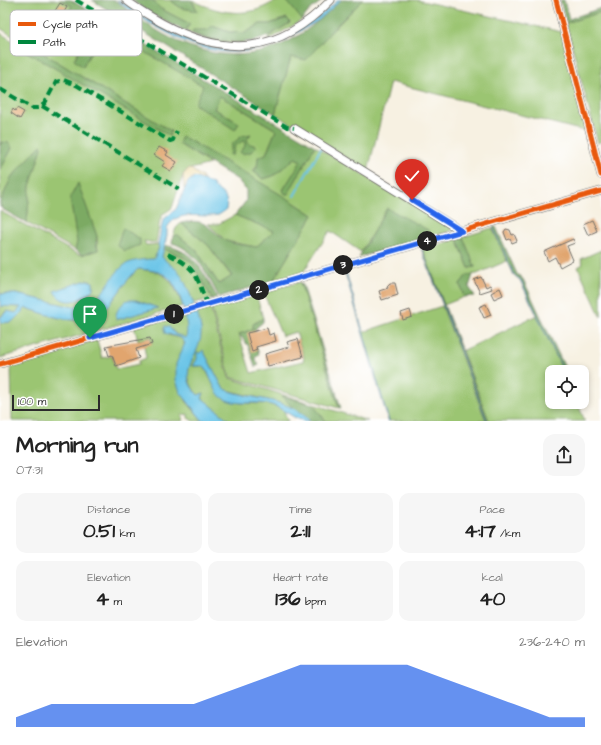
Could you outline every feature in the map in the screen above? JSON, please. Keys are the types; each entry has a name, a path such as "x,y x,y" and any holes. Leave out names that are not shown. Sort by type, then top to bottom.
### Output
{"street":[{"path":"126,0 139,10"},
{"path":"142,12 194,38 234,47 263,43 276,38 305,22 331,0"},
{"path":"556,0 601,175"},
{"path":"294,128 462,231"},
{"path":"0,364 601,191"}],"green space":[{"path":"0,0 61,0 72,6 70,10 10,10 10,34 0,28"},
{"path":"61,0 71,0 87,10 70,10 72,6"},
{"path":"92,0 116,1 127,10 108,10"},
{"path":"131,0 152,0 161,9 190,24 185,31 153,15"},
{"path":"152,0 170,0 181,8 197,10 192,0 208,7 224,11 242,12 259,9 282,0 288,0 302,20 269,40 268,37 290,23 287,18 269,24 260,24 246,33 229,32 212,26 246,43 217,44 185,31 190,24 161,9"},
{"path":"170,0 191,0 198,11 181,8"},
{"path":"286,0 323,0 309,11 302,20"},
{"path":"340,0 363,0 336,26 306,60 291,57 275,114 142,31 142,21 163,34 189,46 213,53 236,55 258,52 280,45 300,34 320,19"},
{"path":"363,0 417,0 562,32 588,132 390,82 368,171 275,114 291,57 322,41"},
{"path":"560,0 564,0 569,19 601,8 601,12 566,23"},
{"path":"601,12 601,142 598,143 566,23"},
{"path":"287,18 290,23 272,34 258,40 243,42 211,39 192,33 193,30 207,30 212,26 229,32 245,33 260,24 270,24"},
{"path":"0,33 10,39 10,56 35,56 170,136 170,131 48,56 76,56 74,59 83,67 89,56 142,56 142,43 146,45 143,51 204,86 195,105 234,119 214,109 220,96 276,130 266,154 253,171 263,179 273,176 295,158 302,161 283,190 288,194 315,146 456,229 432,237 387,209 361,252 330,231 302,274 273,281 313,215 264,185 179,144 210,164 187,170 183,175 172,208 163,214 160,220 156,243 144,241 146,245 158,244 159,248 154,259 140,261 128,266 106,290 90,304 78,308 16,294 0,294 0,211 79,255 98,250 97,236 92,224 70,198 78,242 75,250 27,223 30,186 41,145 11,178 0,203 0,171 12,148 2,142 0,146","holes":["87,280 93,282 93,289 86,297 74,301 61,289"]},
{"path":"146,45 315,146 288,194 285,194 283,190 301,161 295,158 273,176 263,179 253,171 257,168 258,157 266,154 276,130 220,96 214,109 239,123 235,130 195,104 203,86 143,51"},
{"path":"34,56 48,56 171,131 170,136"},
{"path":"76,56 89,56 83,67 74,60"},
{"path":"251,134 247,139 249,144 256,147 251,152 242,154 240,152 245,146 244,140 235,146 233,155 230,155 232,144 242,136"},
{"path":"182,136 313,215 273,281 219,297 206,272 195,258 189,252 172,243 173,236 178,235 196,250 219,284 232,276 208,245 181,223 202,223 228,242 256,247 274,231 235,215 246,201 246,190 238,180 179,144"},
{"path":"2,142 9,143 12,148 0,171 0,146"},
{"path":"41,145 42,148 30,186 27,223 2,209 0,203 11,178"},
{"path":"78,183 97,236 96,243 98,250 82,255 75,250 77,242 70,198"},
{"path":"387,208 428,230 432,237 359,257"},
{"path":"235,215 274,231 256,247 226,241 208,224 218,224"},
{"path":"181,223 208,245 232,277 219,284 196,250 178,235 173,236 176,228"},
{"path":"493,227 496,227 517,274 523,279 564,365 561,365 521,280 514,275"},
{"path":"123,228 140,239 140,245 125,251 117,245"},
{"path":"492,228 507,261 477,274 467,275 460,284 464,297 444,305 423,250 457,239 469,268 475,267 463,237"},
{"path":"463,237 475,267 469,268 457,239"},
{"path":"164,245 184,252 191,257 202,271 217,297 212,299 191,261 163,248"},
{"path":"163,248 191,261 212,299 193,303 178,271 168,264 162,257"},
{"path":"423,250 489,421 487,421"},
{"path":"601,250 601,317 578,267 583,264 581,259"},
{"path":"138,269 148,270 168,278 183,306 0,358 0,323 12,322 26,308 69,320 90,318 100,313 109,305","holes":["136,300 157,308 116,320"]},
{"path":"467,275 473,275 469,287 475,296 464,297 460,284"},
{"path":"300,282 339,408 230,377 211,306 256,294 263,318 253,329 239,334 251,373 303,361 304,357 296,332 282,336 263,292"},
{"path":"300,282 303,285 341,408 339,408"},
{"path":"0,306 21,307 17,313 6,311 0,318"},
{"path":"442,306 486,421 389,421 363,332"},
{"path":"210,307 229,378 368,421 310,421 294,409 280,403 227,390 222,386 203,351 193,366 204,366 216,390 225,399 241,403 269,404 283,409 288,421 230,421 202,398 204,393 198,395 196,393 189,378 188,371 201,328 195,311"},
{"path":"185,314 188,328 186,338 175,334 173,331 168,335 184,340 186,401 203,421 193,421 188,418 188,414 182,415 183,421 12,421 11,364 97,340 102,358 112,356 116,369 139,364 139,361 146,358 144,346 152,343 151,337 138,340 134,327"},
{"path":"537,315 560,365 545,365 545,409 580,409 585,421 489,421 462,351"},
{"path":"263,318 263,322 257,327 252,335 259,354 255,358 259,365 255,367 249,347 239,334 253,329 253,324"},
{"path":"282,396 313,405 326,421 309,421 294,409"}],"sand":[{"path":"191,169 203,178 203,180 194,178 188,182 184,189 183,175 187,170"}],"water":[{"path":"117,0 135,10 130,10"},
{"path":"338,0 341,0 319,20 290,37 289,35 317,18"},
{"path":"142,15 182,37 215,48 232,50 250,49 268,45 286,37 288,39 270,46 253,50 237,52 221,51 190,43 142,19"},
{"path":"194,177 213,184 214,187 222,193 227,201 226,210 218,215 183,216 177,218 167,228 162,257 181,275 192,298 200,324 201,338 189,370 188,378 191,386 198,395 204,393 202,398 230,421 203,421 180,392 176,380 176,364 185,343 181,338 165,333 164,329 165,326 169,327 175,334 186,338 187,331 185,314 175,286 170,279 162,273 152,270 138,269 109,305 100,313 90,318 69,320 26,308 12,322 0,323 0,318 7,311 16,313 21,307 0,306 0,294 16,294 78,308 95,300 114,275 126,264 154,259 159,248 158,244 163,220 176,209 188,182"},
{"path":"421,248 422,250 487,421"},
{"path":"344,269 346,272 389,421 388,421"},
{"path":"514,275 521,280 561,365 561,365 520,280"},
{"path":"87,280 93,282 93,289 84,297 73,301 62,300 54,291"},
{"path":"127,300 136,300 158,308 116,320 118,309"},
{"path":"203,350 222,386 227,390 282,404 302,413 310,421 298,419 280,408 268,404 237,403 220,396 204,366 193,366 197,359 197,352 200,353"}],"building":[{"path":"60,3 67,7 65,10 55,10"},
{"path":"17,108 24,112 20,119 11,113 13,109 15,111"},
{"path":"159,147 168,152 166,155 177,162 171,171 162,166 165,162 154,155"},
{"path":"592,220 597,231 588,235 583,224"},
{"path":"506,229 510,230 512,235 514,234 517,241 512,243 510,239 507,240 504,232"},
{"path":"573,239 575,243 567,246 573,260 560,267 555,257 548,261 544,252"},
{"path":"481,277 486,287 490,285 492,289 480,293 474,280"},
{"path":"390,283 395,283 398,295 382,300 379,291 388,288 387,286"},
{"path":"500,288 503,295 494,299 491,293"},
{"path":"486,304 491,315 484,318 479,307"},
{"path":"410,310 412,317 403,320 401,313"},
{"path":"267,328 269,335 274,333 276,341 256,347 257,350 252,352 247,333"},
{"path":"150,338 152,344 136,349 139,358 116,366 112,355 109,356 106,346"},
{"path":"298,339 303,357 268,366 265,354 289,347 287,342"}],"waterway":[{"path":"294,196 321,148"},
{"path":"75,307 90,304"}],"marked path":[{"path":"76,0 93,10"},
{"path":"142,40 287,127 294,128"},
{"path":"0,89 32,108 39,108 45,103 56,82 64,80 78,86 170,141 173,140 177,131"},
{"path":"42,106 179,189"},
{"path":"168,254 185,264 195,274 207,304"}],"cycle path":[{"path":"556,0 601,175"},
{"path":"0,364 601,191"}],"route":[{"path":"90,338 462,231 412,200"}]}
